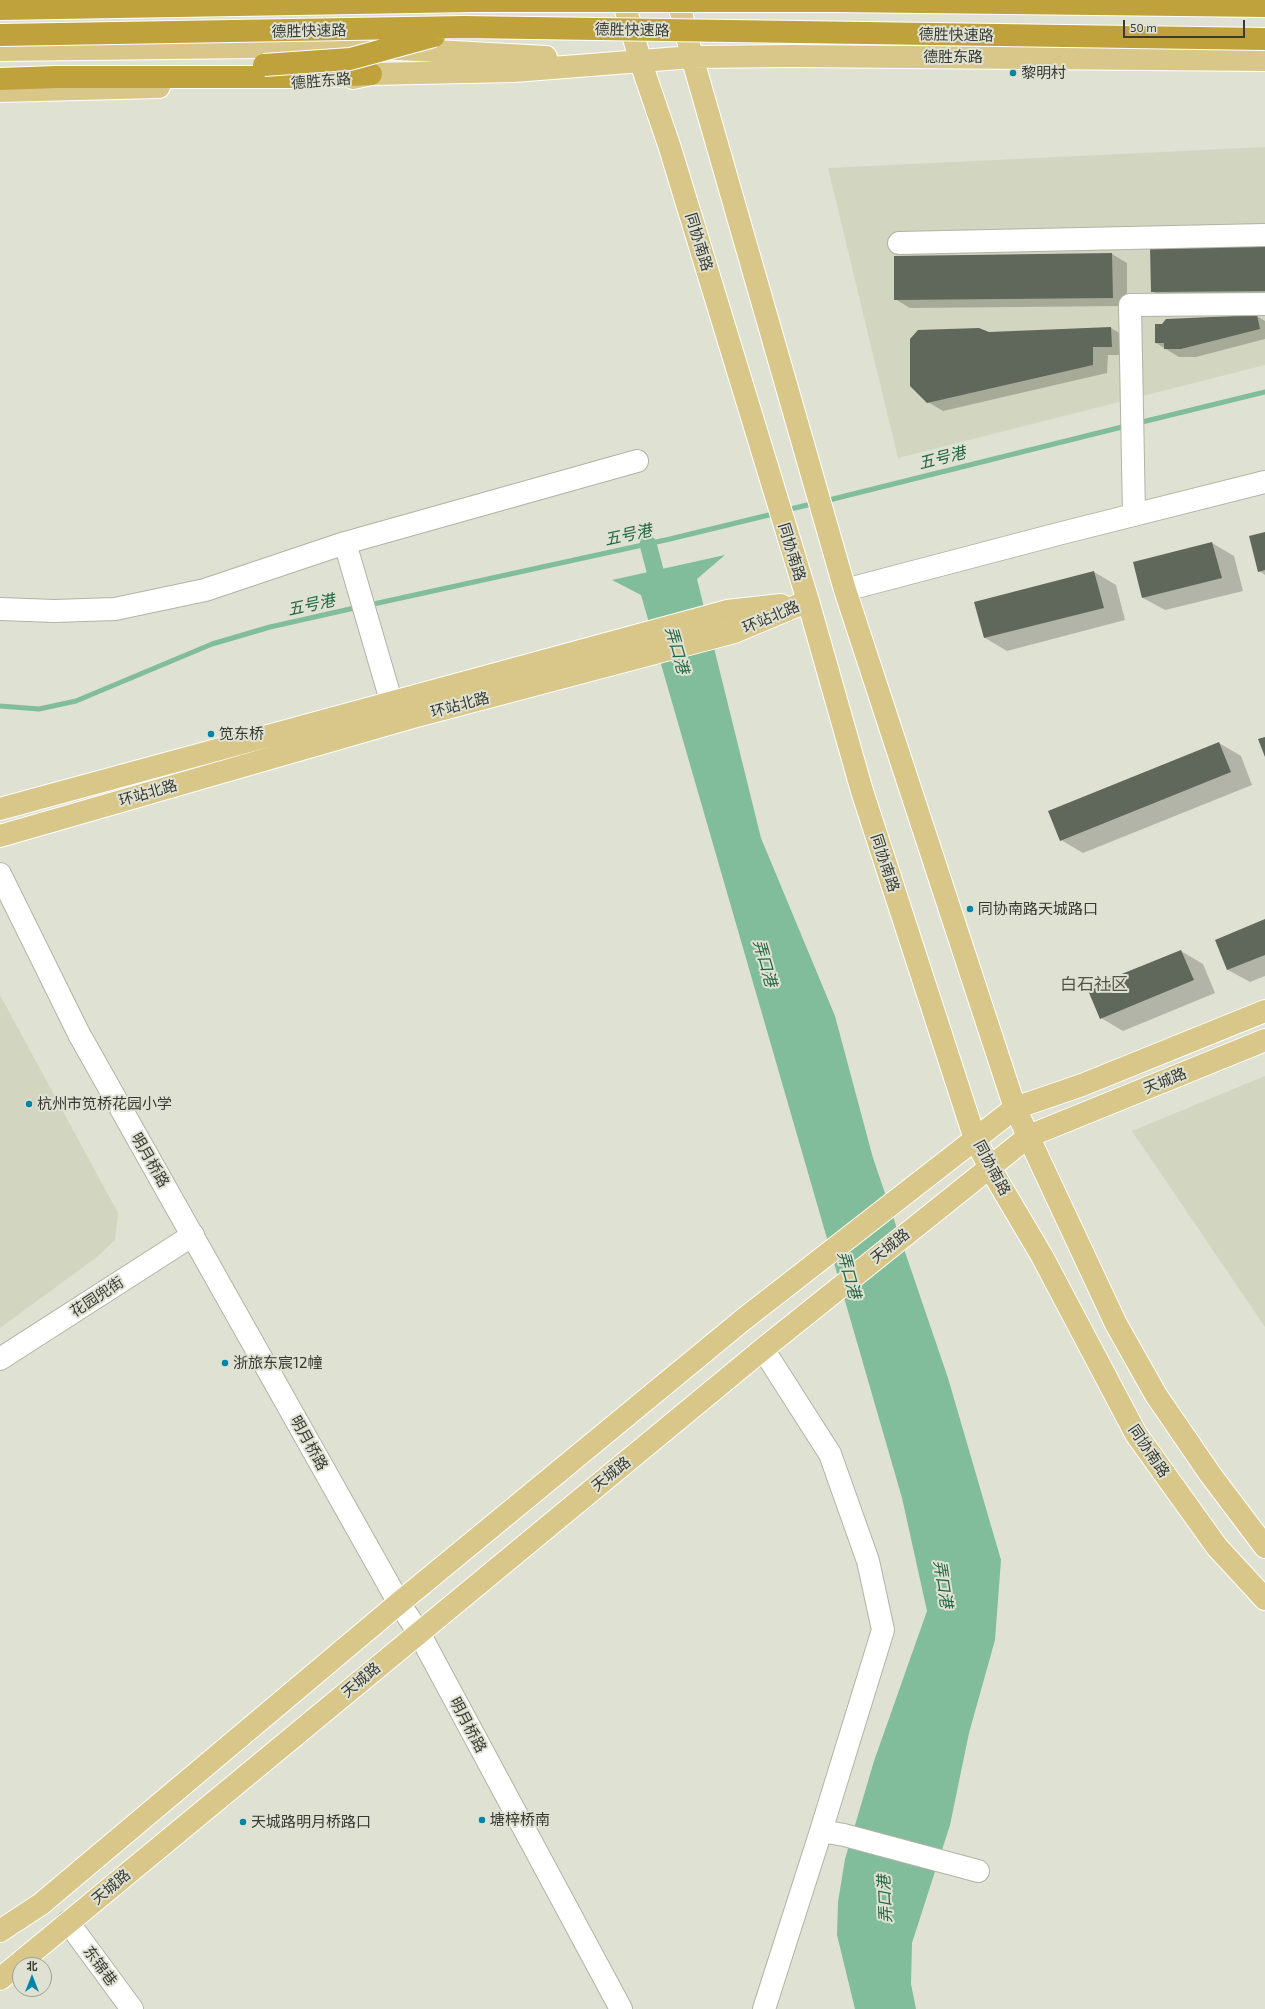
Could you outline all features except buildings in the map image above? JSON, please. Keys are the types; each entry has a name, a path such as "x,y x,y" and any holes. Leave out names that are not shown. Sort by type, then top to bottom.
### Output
{"highway":[{"name":"德胜快速路","path":"0,9 470,1 836,1 1265,6"},
{"name":"德胜快速路","path":"0,35 464,27 1265,39"},
{"path":"0,65 264,65 350,59 464,27"},
{"path":"0,79 57,77 305,77 371,74"}],"main road":[{"name":"同协南路","path":"623,0 641,63 670,148 808,602 862,791 975,1139 990,1168 1042,1256 1136,1434 1217,1547 1265,1599"},
{"path":"678,0 692,57 845,590 1015,1108 1030,1136 1116,1324 1156,1395 1214,1480 1265,1546"},
{"name":"德胜东路","path":"0,50 342,46 641,63"},
{"name":"德胜东路","path":"0,91 331,83 371,74 514,71 641,63 692,57 792,56 1265,60"},
{"name":"环站北路","path":"630,649 727,611 808,602"},
{"name":"环站北路","path":"0,809 392,703 630,649 734,632 808,602"},
{"name":"环站北路","path":"0,836 392,703"},
{"name":"天城路","path":"0,1931 41,1904 399,1603 744,1318 1015,1108 1082,1085 1265,1011"},
{"name":"天城路","path":"0,1979 763,1349 917,1224 1030,1136 1265,1040"}],"street":[{"path":"899,243 1265,235"},
{"path":"1134,515 1130,305 1265,304"},
{"path":"0,609 54,611 115,609 204,590 345,543 637,461"},
{"path":"845,590 1265,482"},
{"path":"345,543 354,568 392,703"},
{"name":"明月桥路","path":"0,874 79,1034 399,1603 419,1633 622,2009"},
{"name":"花园兜街","path":"0,1359 193,1235"},
{"path":"763,1349 830,1454 868,1561 882,1630 821,1831 764,2009"},
{"path":"821,1831 844,1835 978,1871"},
{"name":"东锦巷","path":"68,1922 132,2009"}],"shaded area":[{"path":"1265,147 1265,365 898,458 828,168"},
{"name":"杭州市笕桥花园小学","path":"0,995 118,1213 115,1240 97,1257 0,1328"},
{"path":"1265,1076 1265,1327 1132,1131"}],"water":[{"path":"725,555 697,579 761,838 835,1016 873,1158 948,1378 1001,1560 995,1640 969,1733 950,1825 912,1943 911,1984 916,2009 855,2009 837,1935 838,1902 845,1859 874,1761 927,1611 902,1498 641,595 612,580"}],"waterway":[{"name":"五号港","path":"1138,423 1265,392"},
{"name":"五号港","path":"825,501 1126,426"},
{"name":"五号港","path":"786,510 816,503"},
{"name":"五号港","path":"369,605 670,539 777,513"},
{"name":"弄口港","path":"648,544 661,593"},
{"name":"五号港","path":"0,706 39,709 76,701 212,644 270,627 359,607"}],"place":[{"name":"黎明村","path":"1013,73"},
{"name":"笕东桥","path":"211,734"},
{"name":"同协南路天城路口","path":"970,909"},
{"name":"杭州市笕桥花园小学","path":"29,1104"},
{"name":"浙旅东宸12幢","path":"225,1363"},
{"name":"塘梓桥南","path":"482,1820"},
{"name":"天城路明月桥路口","path":"243,1822"}],"district":[{"name":"白石社区","path":"1094,984"}]}
